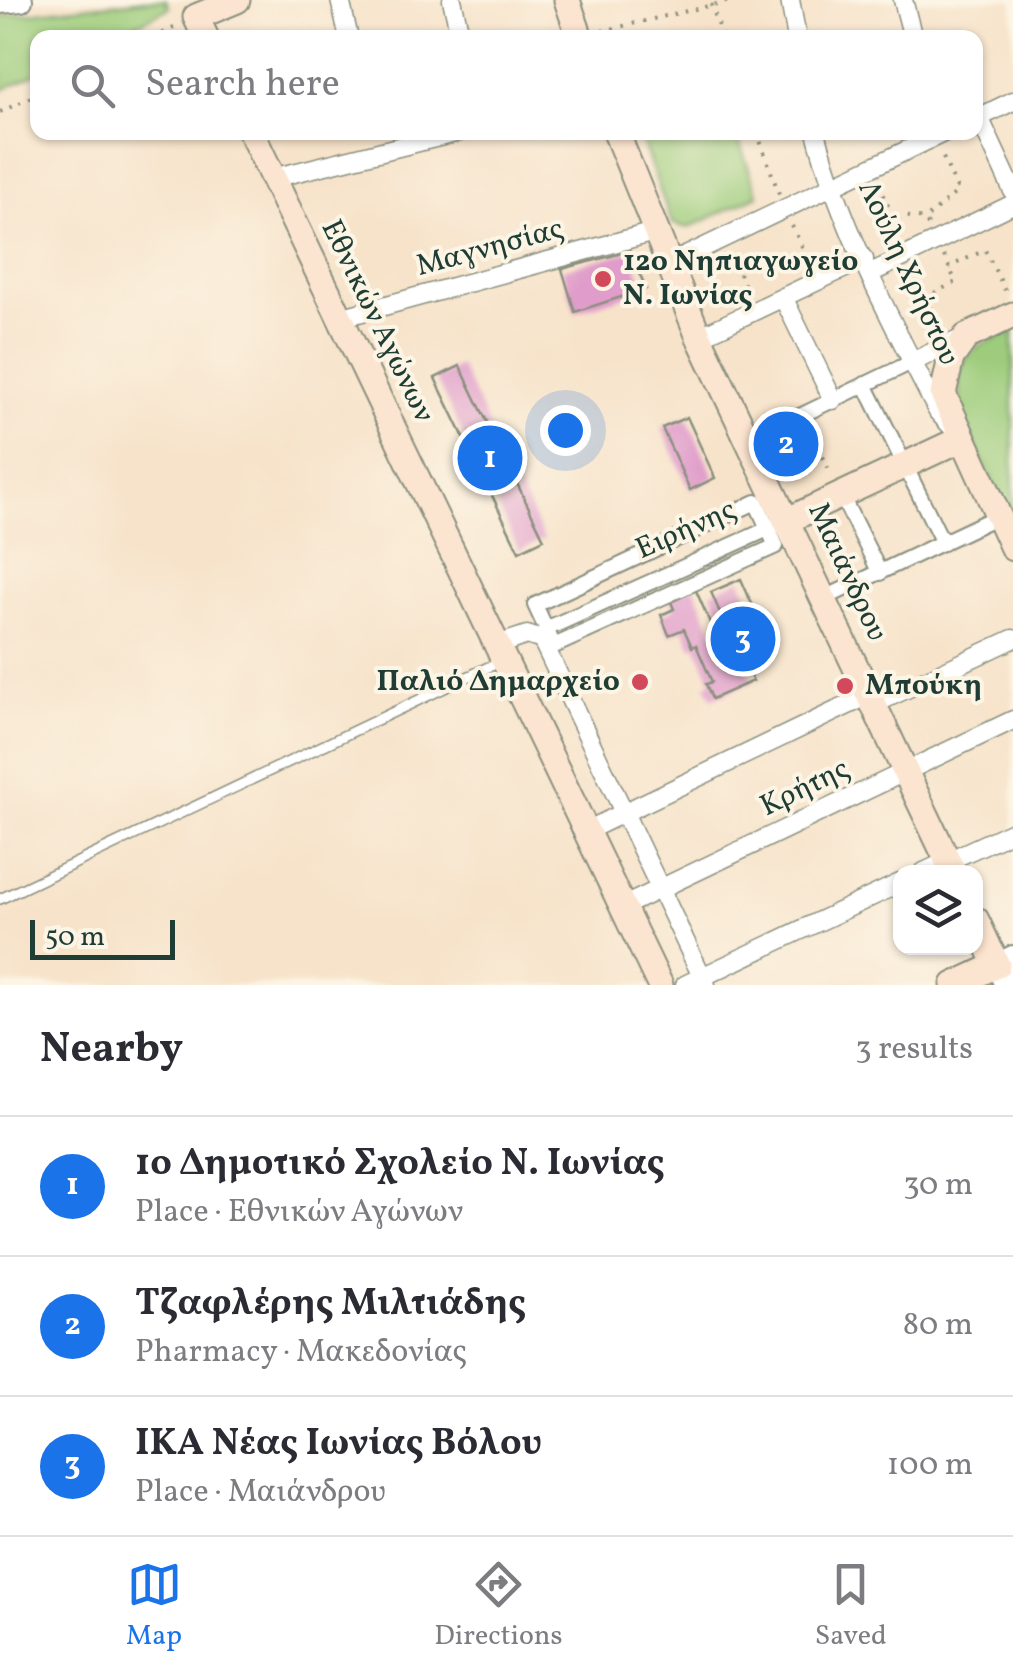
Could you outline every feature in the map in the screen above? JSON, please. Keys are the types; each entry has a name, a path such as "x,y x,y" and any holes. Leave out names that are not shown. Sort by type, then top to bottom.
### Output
{"main road":[{"path":"201,28 237,0"},
{"path":"567,0 578,30"},
{"name":"Εθνικών Αγώνων","path":"255,140 660,985"},
{"name":"Μαιάνδρου","path":"619,140 698,337 748,440 777,525 823,599 950,865"},
{"path":"957,341 1013,315"},
{"name":"Λούλη Χρήστου","path":"957,341 948,366 944,399 1013,548"},
{"name":"Ειρήνης","path":"777,525 959,435"},
{"path":"954,985 1005,969 983,932"}],"street":[{"path":"0,2 22,0"},
{"path":"340,0 347,30"},
{"path":"452,0 459,30"},
{"path":"790,0 796,30"},
{"path":"903,0 912,30"},
{"path":"983,115 1013,101"},
{"path":"983,130 1013,191"},
{"path":"373,140 376,153"},
{"path":"273,178 427,140"},
{"name":"Λούλη Χρήστου","path":"818,140 831,185 912,362 938,412 959,435"},
{"path":"667,264 927,140"},
{"path":"698,337 818,280 867,266 1013,204"},
{"name":"Μαγνησίας","path":"340,318 654,232"},
{"path":"783,297 834,400"},
{"path":"748,440 957,341"},
{"path":"865,384 943,543"},
{"path":"841,495 880,573"},
{"name":"Ειρήνης","path":"756,502 777,525 546,629 535,604 756,502"},
{"path":"823,599 998,516"},
{"path":"500,653 527,635 542,640 660,889 698,982 893,887"},
{"path":"586,832 1013,639"},
{"name":"Κρήτης","path":"622,907 1013,720"},
{"path":"954,865 1013,830"}],"lane":[{"path":"0,899 500,653"}],"path":[{"path":"608,30 734,0"},
{"path":"711,4 720,30"},
{"path":"0,112 30,98"},
{"path":"760,140 784,208 818,280"},
{"path":"870,167 895,220 903,216 925,219"},
{"path":"726,245 756,310"},
{"path":"949,267 956,282 926,297 957,341"},
{"path":"803,415 841,495"}],"green space":[{"path":"148,0 166,0 169,8 125,30 30,30 30,76 0,91 0,16"},
{"path":"642,140 738,140 758,195 688,228 672,223"},
{"path":"1013,331 1013,521 971,436 959,389 961,369 971,353"}],"building":[{"name":"12ο Νηπιαγωγείο Ν. Ιωνίας","path":"630,251 646,289 575,312 562,269"},
{"path":"460,366 544,539 519,551 435,378"},
{"path":"687,417 715,478 690,490 662,428"},
{"path":"741,579 767,638 739,650 753,681 712,699 706,684 712,682 696,645 692,647 684,629 669,635 661,615 674,609 669,597 694,586 718,641 730,636 711,592"}],"place":[{"name":"12ο Νηπιαγωγείο Ν. Ιωνίας","path":"603,279"},
{"name":"Τζαφλέρης Μιλτιάδης","path":"786,444"},
{"name":"1ο Δημοτικό Σχολείο Ν. Ιωνίας","path":"490,458"},
{"name":"ΙΚΑ Νέας Ιωνίας Βόλου","path":"743,639"},
{"name":"Παλιό Δημαρχείο","path":"640,682"},
{"name":"Μπούκη","path":"845,686"}]}
